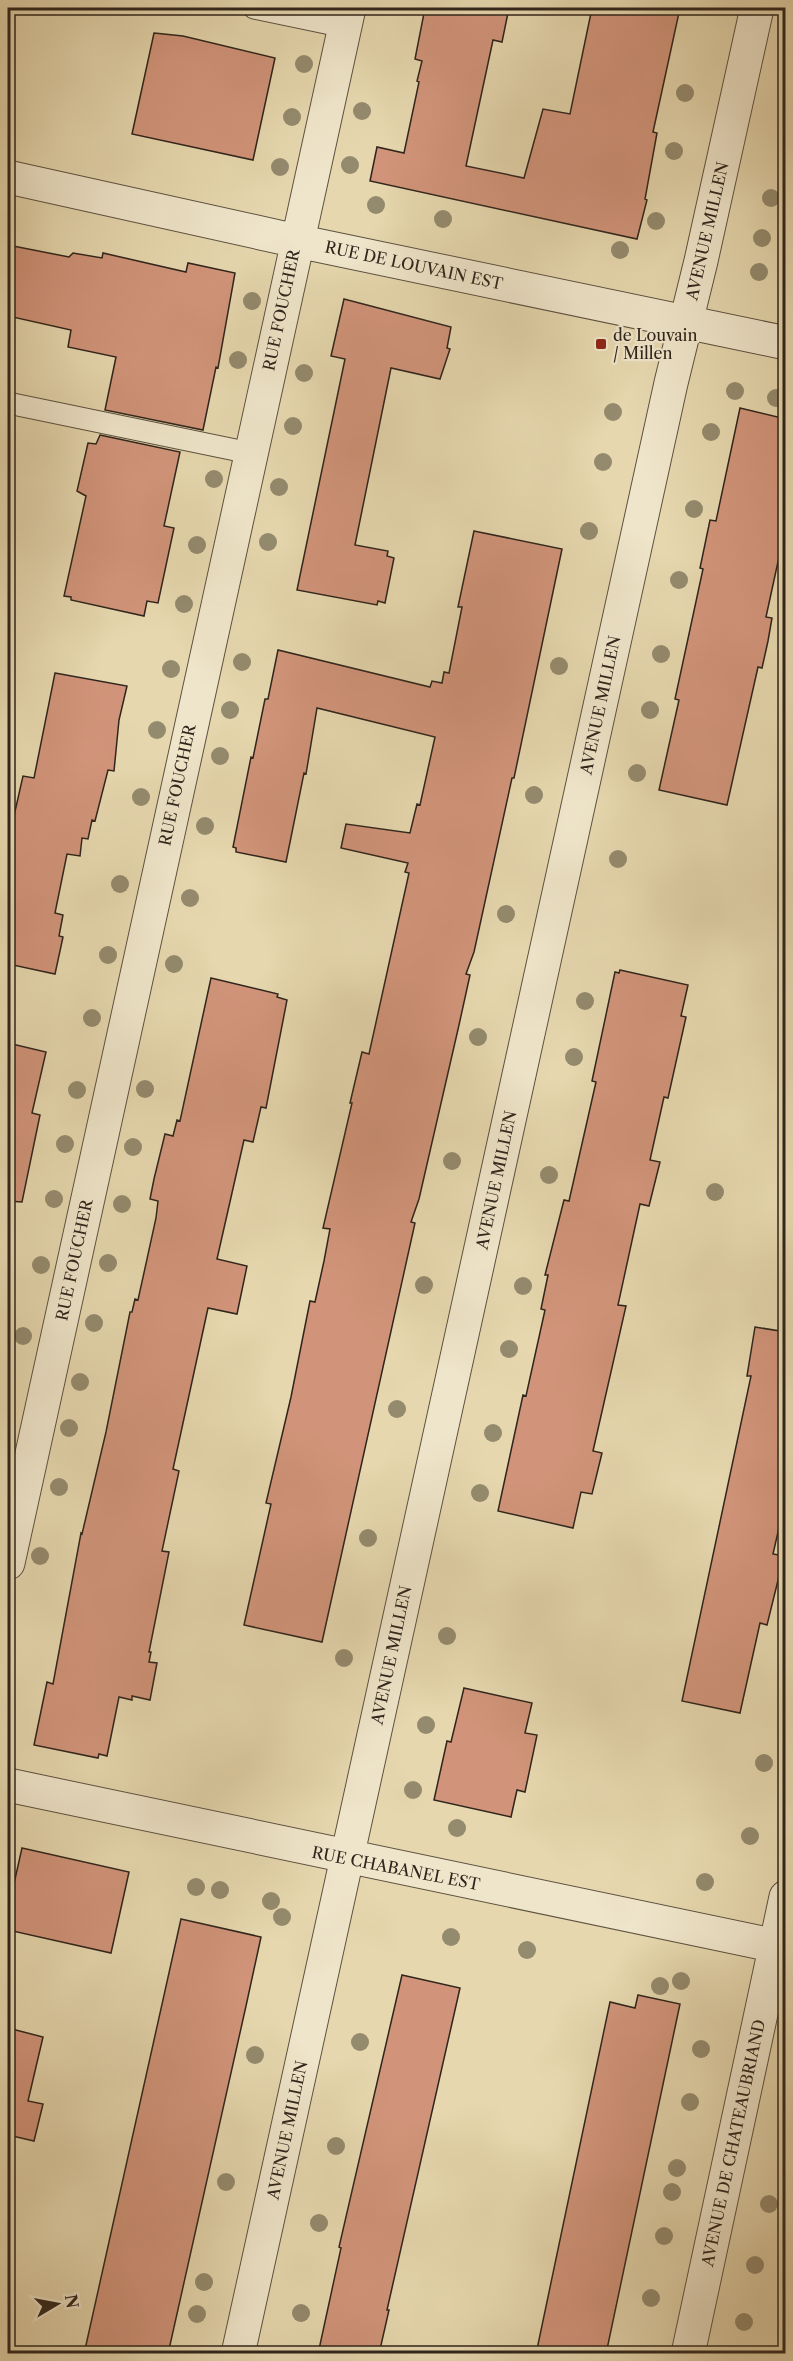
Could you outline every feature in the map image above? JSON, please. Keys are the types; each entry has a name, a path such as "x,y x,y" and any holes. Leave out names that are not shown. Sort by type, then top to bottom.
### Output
{"street":[{"name":"AVENUE MILLEN","path":"238,2354 757,8"},
{"name":"RUE FOUCHER","path":"8,1563 347,17"},
{"name":"RUE DE LOUVAIN EST","path":"8,177 297,241 786,343"},
{"name":"RUE CHABANEL EST","path":"8,1785 347,1858 780,1947"},
{"name":"AVENUE DE CHATEAUBRIAND","path":"688,2354 780,1947 786,1897"}],"lane":[{"path":"254,8 347,17"},
{"path":"8,403 250,453"}],"building":[{"path":"425,8 509,8 502,42 493,40 466,166 524,178 543,109 570,114 592,8 680,8 653,132 657,133 645,199 647,200 637,239 370,181 377,147 404,153 419,82 417,81 422,61 415,59"},
{"path":"154,33 183,36 275,58 253,160 132,134"},
{"path":"8,245 69,257 73,253 102,258 103,253 186,272 188,263 235,273 218,368 216,367 203,430 105,410 116,357 68,347 71,330 8,316"},
{"path":"344,299 451,327 447,348 450,349 440,379 391,368 355,545 388,551 387,556 394,558 385,603 378,601 377,605 297,590 345,359 331,356"},
{"path":"740,408 786,419 786,525 766,617 772,618 768,641 762,668 758,667 727,805 659,790 679,700 675,699 703,569 700,568 710,520 716,521"},
{"path":"100,435 180,452 164,526 174,528 158,603 147,601 144,616 71,600 71,597 64,596 86,496 77,491 88,443 96,444"},
{"path":"474,531 562,549 514,778 512,778 474,952 466,974 470,975 459,1025 419,1199 411,1222 415,1223 322,1642 244,1625 271,1504 266,1503 291,1397 310,1301 315,1302 324,1261 330,1229 323,1228 352,1103 350,1103 362,1052 369,1054 409,873 405,872 408,863 341,848 346,824 410,833 417,804 420,805 435,737 317,708 306,774 304,773 286,862 236,852 236,848 233,847 251,757 253,758 265,699 268,699 278,650 430,687 432,681 442,683 444,672 449,673 462,607 458,607"},
{"path":"55,673 127,686 119,720 114,771 108,770 95,821 92,820 88,839 82,838 80,856 67,854 55,913 63,915 59,936 63,937 55,974 8,964 8,842 23,776 34,778"},
{"path":"620,970 688,985 681,1016 686,1017 668,1098 664,1097 650,1160 660,1162 649,1206 640,1204 618,1305 626,1306 593,1451 602,1453 592,1494 581,1492 573,1528 498,1511 523,1395 526,1396 545,1310 541,1309 548,1275 545,1275 564,1200 569,1201 596,1082 592,1081 615,972 619,973"},
{"path":"211,978 278,994 277,997 287,1000 266,1108 261,1107 253,1142 244,1140 217,1259 247,1266 237,1314 208,1308 173,1469 179,1471 162,1551 169,1552 149,1652 151,1652 149,1662 157,1663 150,1700 132,1696 132,1700 119,1697 107,1756 99,1754 98,1758 34,1745 47,1682 53,1684 81,1533 106,1432 130,1312 132,1312 135,1299 138,1300 156,1218 158,1201 150,1199 154,1179 165,1134 173,1136 177,1120 180,1121"},
{"path":"8,1043 46,1052 32,1113 40,1115 22,1202 8,1201"},
{"path":"755,1327 786,1332 786,1497 773,1554 784,1556 767,1625 760,1623 740,1713 682,1701 751,1376 747,1376"},
{"path":"464,1688 532,1703 525,1733 537,1735 525,1792 517,1790 511,1817 434,1800 447,1741 451,1742"},
{"path":"22,1848 129,1872 111,1953 8,1930 8,1910"},
{"path":"181,1919 261,1937 246,2006 168,2354 84,2354"},
{"path":"402,1975 460,1988 387,2310 389,2310 379,2354 318,2354 341,2248 339,2247"},
{"path":"638,1995 680,2004 606,2354 536,2354 610,2002 635,2008"},
{"path":"8,2028 43,2037 28,2101 43,2104 34,2141 8,2135"}],"place":[{"name":"de Louvain / Millen","path":"601,344"}]}
